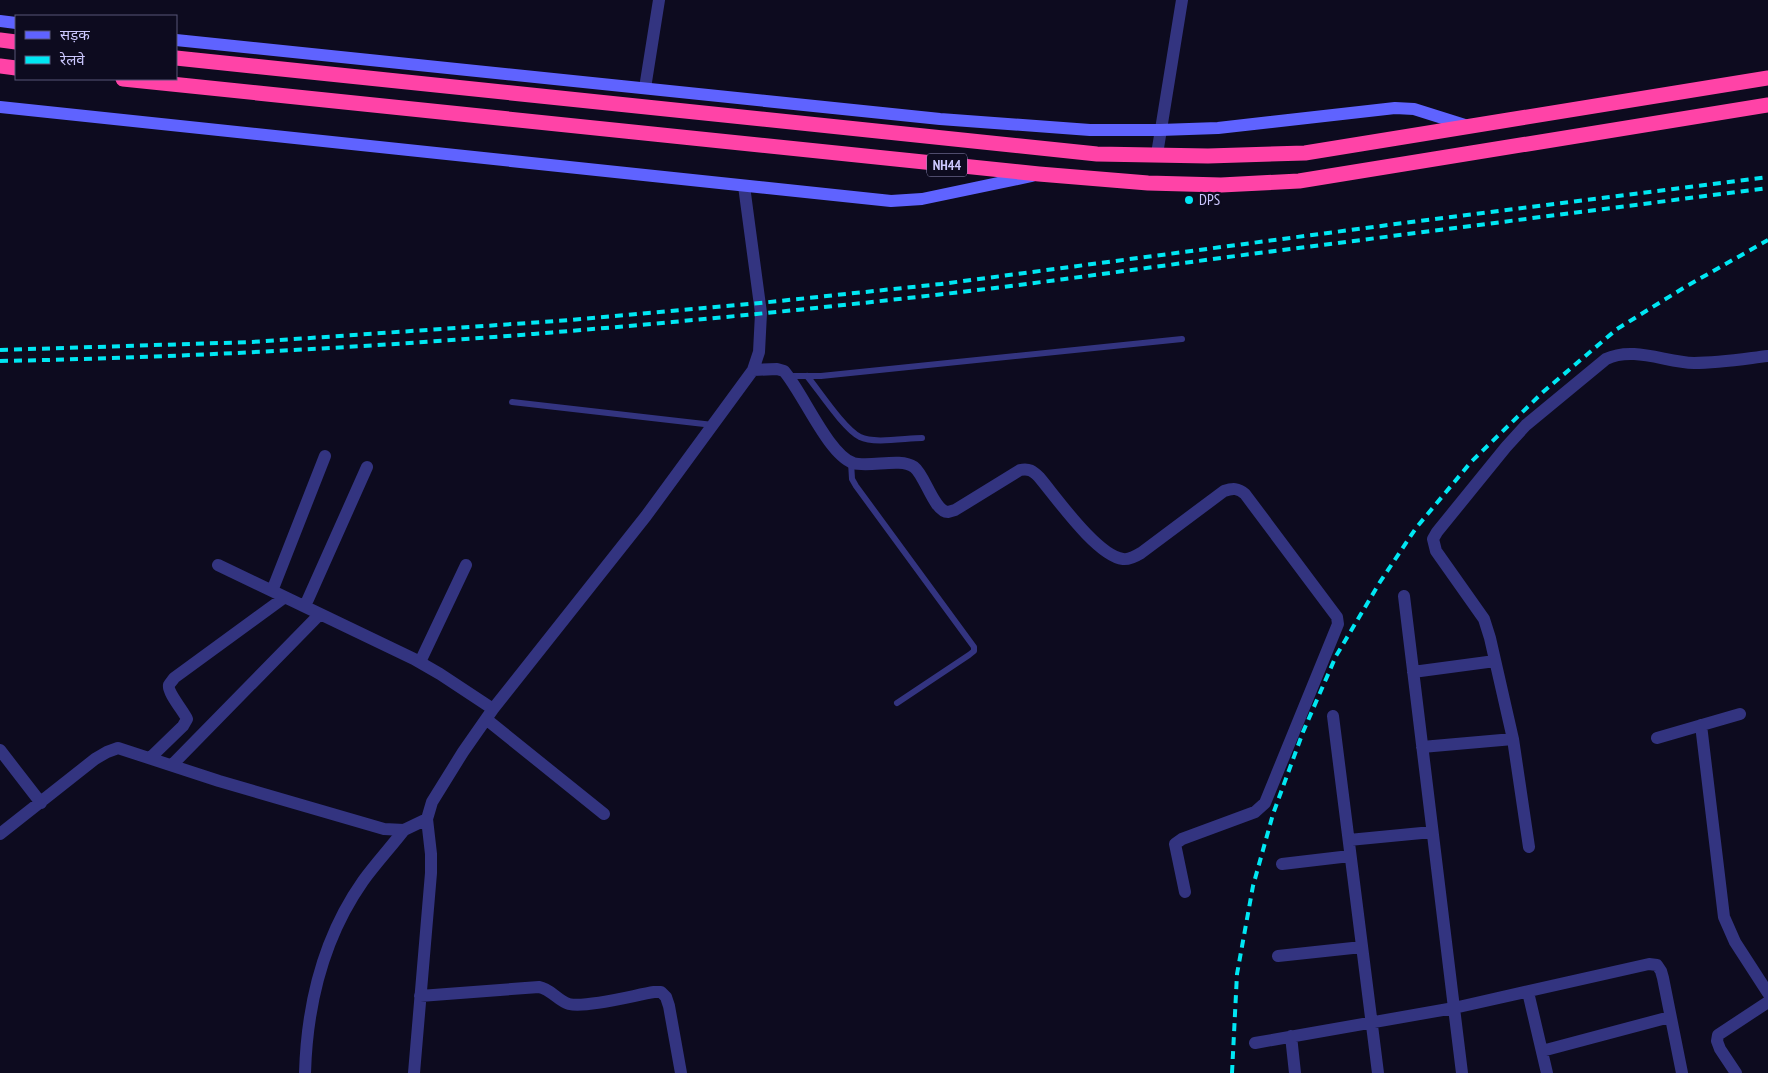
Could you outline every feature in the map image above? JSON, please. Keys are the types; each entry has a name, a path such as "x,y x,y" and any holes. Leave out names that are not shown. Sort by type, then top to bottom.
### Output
{"highway":[{"path":"0,40 15,42"},
{"name":"NH44","path":"178,58 1097,154 1208,156 1305,154 1768,78"},
{"path":"0,66 15,68"},
{"name":"NH44","path":"133,80 1039,174 1148,183 1221,185 1299,181 1768,106"}],"street":[{"path":"645,88 660,0"},
{"path":"1157,154 1182,0"},
{"path":"0,21 15,23"},
{"path":"178,40 940,119 1090,130 1218,128 1396,108 1414,109 1469,126"},
{"path":"0,107 891,201 922,199 1039,174"},
{"path":"414,1073 432,873 427,819 432,802 489,714 646,516 753,370 759,352 761,314 744,186"},
{"path":"1529,847 1513,739 1484,619 1436,551 1433,539 1506,447 1526,425 1595,367 1614,355 1633,354 1691,363 1768,356"},
{"path":"753,370 777,369 784,371 833,446 851,462 860,464 898,464 913,467 919,473 938,506 943,511 955,510 1020,470 1026,469 1033,471 1092,540 1104,551 1123,559 1131,558 1141,553 1224,491 1232,488 1238,489 1245,494 1337,617 1338,624 1265,803 1256,812 1182,839 1175,844 1185,892"},
{"path":"272,591 325,456"},
{"path":"305,606 367,467"},
{"path":"218,565 420,662 489,714 604,814"},
{"path":"420,662 466,565"},
{"path":"1404,596 1462,1073"},
{"path":"150,758 183,726 187,719 168,689 169,684 174,678 284,597"},
{"path":"172,765 320,614"},
{"path":"1413,672 1495,661"},
{"path":"1657,738 1740,714"},
{"path":"1333,716 1378,1073"},
{"path":"1701,726 1724,917 1735,942 1768,993"},
{"path":"1422,747 1513,739"},
{"path":"0,834 95,759 118,748 384,829 404,830"},
{"path":"0,750 41,803"},
{"path":"305,1073 309,1015 322,961 337,927 359,888 404,830 427,819"},
{"path":"1349,840 1432,832"},
{"path":"1282,864 1350,856"},
{"path":"1278,956 1362,947"},
{"path":"1255,1043 1454,1008 1649,964 1656,965 1661,971 1682,1073"},
{"path":"420,996 539,987 545,988 566,1003 583,1005 661,992 666,997 669,1006 681,1073"},
{"path":"1528,992 1547,1073"},
{"path":"1736,1073 1716,1041 1718,1035 1768,1002"},
{"path":"1542,1051 1670,1017"},
{"path":"1291,1036 1295,1073"}],"lane":[{"path":"789,376 807,376 1182,339"},
{"path":"807,376 849,428 861,438 873,440 922,438"},
{"path":"512,402 714,425"},
{"path":"851,462 851,472 856,486 974,647 974,651 969,655 897,703"}],"railway":[{"path":"0,350 252,342 571,320 760,303 941,284 1768,177"},
{"path":"0,361 117,358 351,347 585,330 819,308 1008,286 1768,188"},
{"path":"1232,1073 1237,974 1253,886 1273,814 1303,732 1336,656 1380,582 1416,528 1471,462 1543,392 1617,329 1685,287 1768,240"}],"place":[{"name":"DPS","path":"1189,200"}]}
